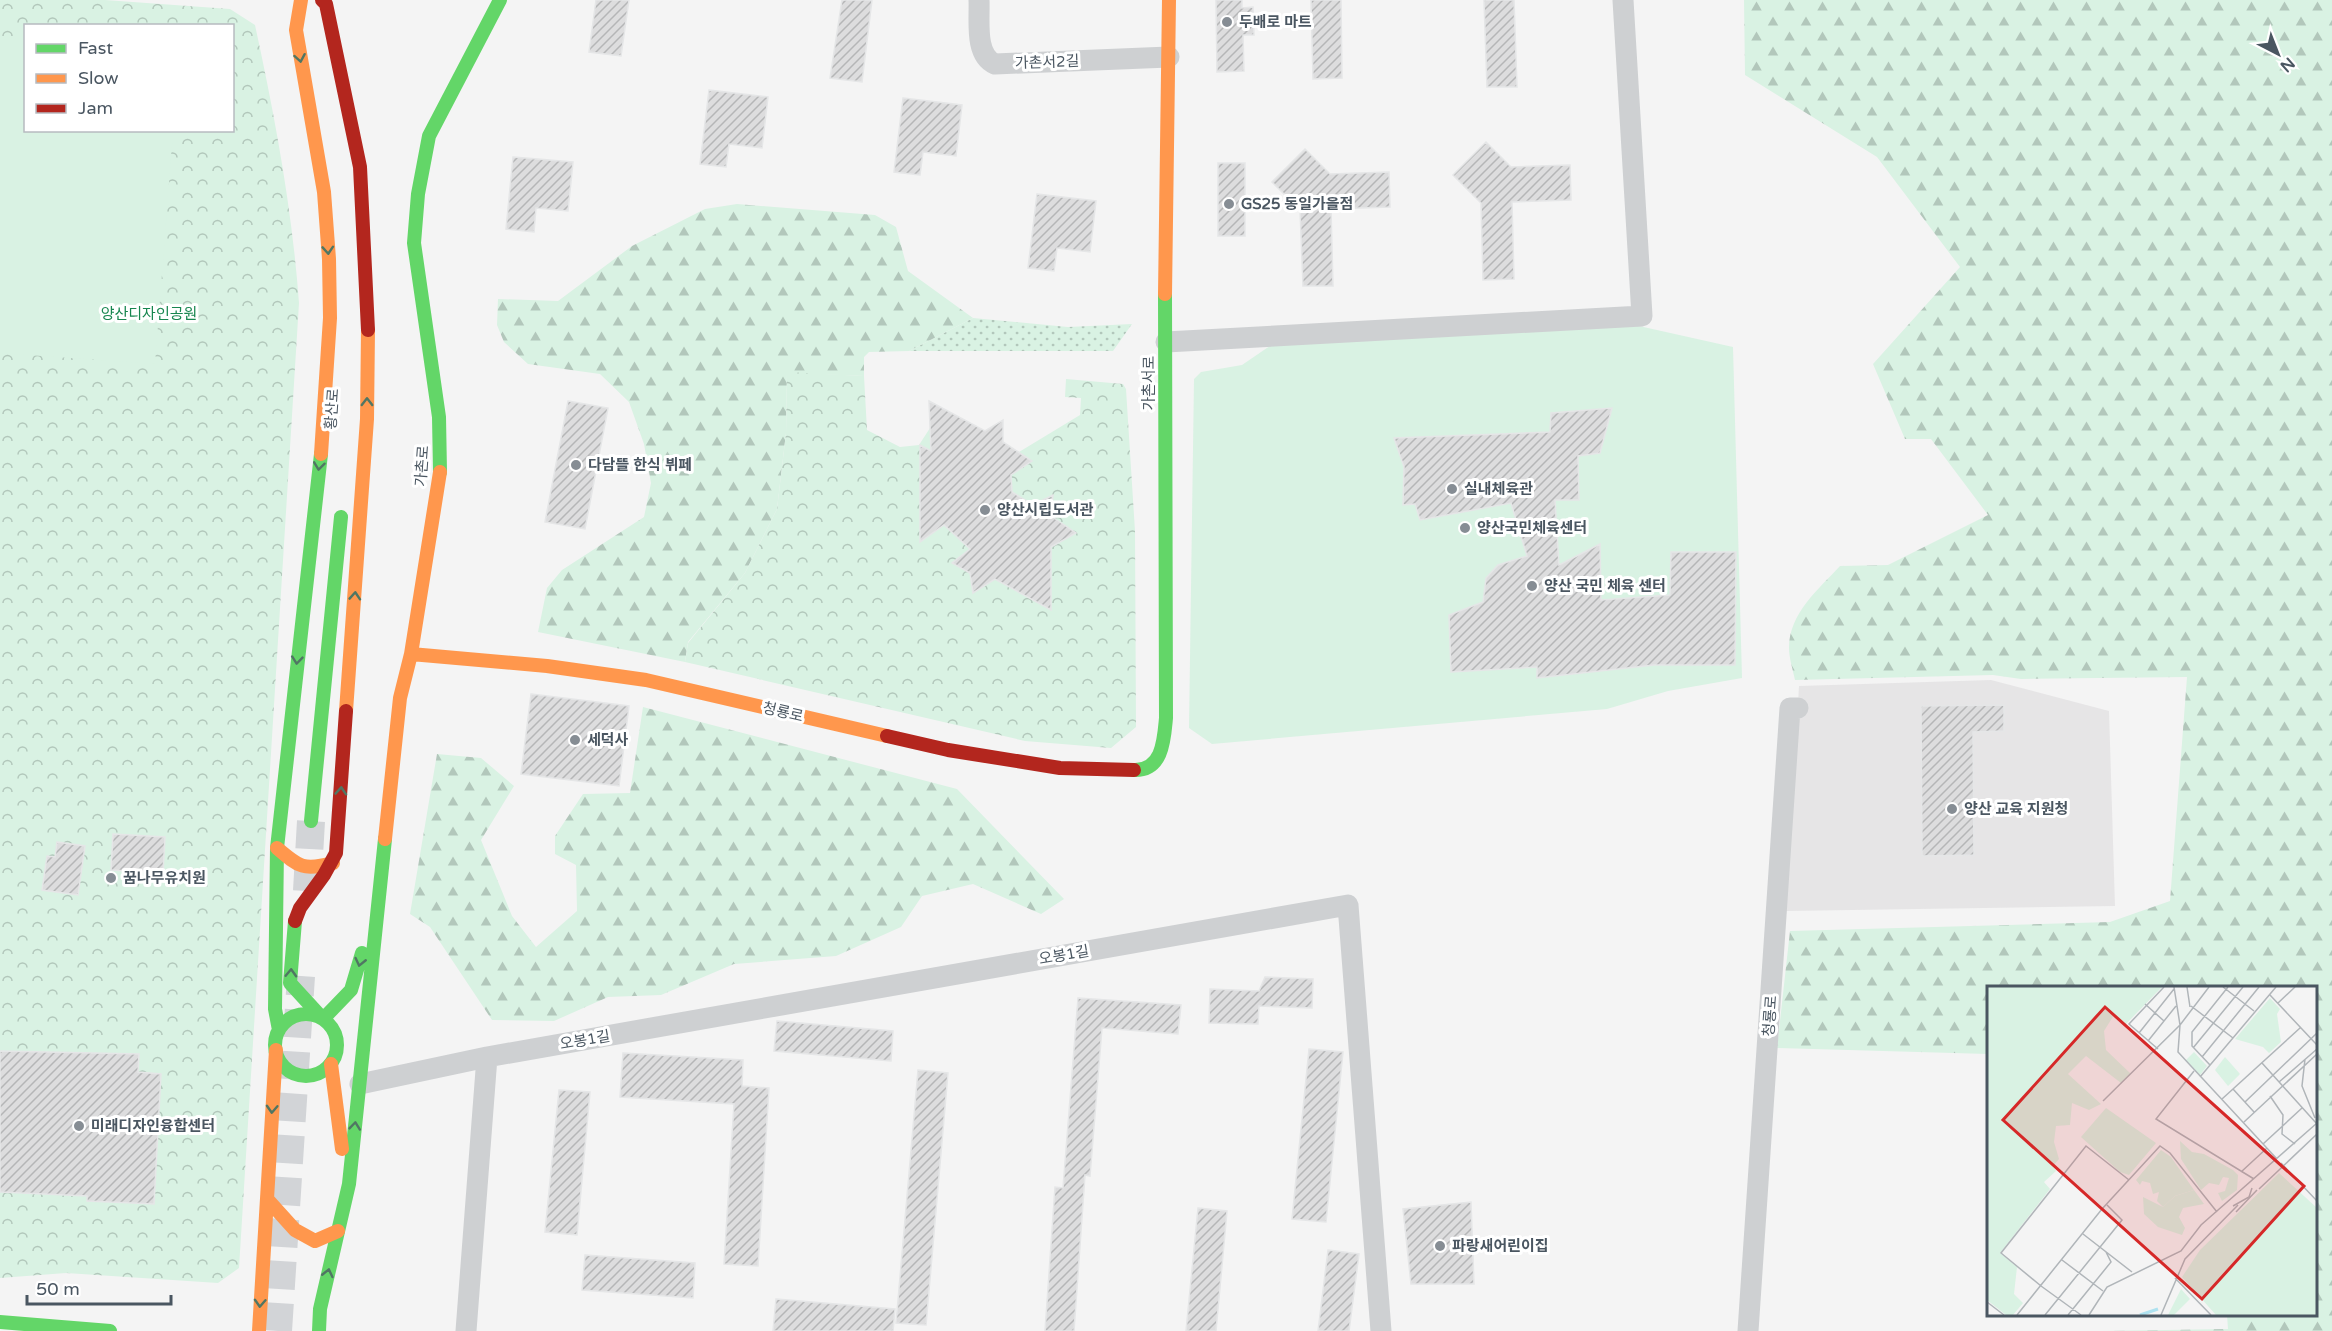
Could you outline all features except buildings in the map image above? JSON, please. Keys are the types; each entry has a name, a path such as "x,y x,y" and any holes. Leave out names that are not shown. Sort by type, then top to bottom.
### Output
{"main road":[{"path":"259,1331 279,1030 275,1009 277,848 324,429 330,318 329,259 324,192 296,30 301,0"},
{"path":"312,0 333,107"},
{"path":"319,1331 320,1309 349,1184 331,1064 338,1044 331,1025 290,983 293,939 298,910 333,862 337,842 367,419 368,299 360,167 343,74 326,4 322,0"},
{"name":"가촌로","path":"349,1184 400,698 411,654 440,476 439,417 414,243 418,194 429,136 500,0"},
{"name":"가촌서로","path":"1153,763 1163,750 1166,718 1169,0"},
{"path":"348,213 352,303"},
{"path":"311,821 343,501"},
{"name":"청룡로","path":"411,654 547,666 646,680 948,750 1060,768 1139,770 1153,763"},
{"path":"323,1018 351,990 360,964 374,833 390,803"},
{"path":"277,848 299,866 310,870 333,862"},
{"path":"279,1030 285,1022 303,1014 323,1018"},
{"path":"276,1050 285,1068 304,1076 323,1071 331,1064"},
{"path":"267,1198 295,1230 315,1241 338,1231"},
{"path":"0,1322 110,1331"}],"street":[{"name":"가촌서2길","path":"979,0 981,46 986,59 995,64 1168,57"},
{"path":"1166,342 1642,316 1623,0"},
{"name":"청룡로","path":"1748,1331 1790,708 1798,708"},
{"name":"오봉1길","path":"360,1084 487,1058 1348,905 1381,1331"},
{"path":"466,1331 487,1058"}],"shaded area":[{"name":"양산 교육 지원청","path":"1991,680 2109,711 2115,906 1786,911 1799,686"}],"green space":[{"name":"양산디자인공원","path":"0,0 105,0 230,9 255,25 282,163 299,303 239,1268 218,1283 66,1273 0,1278"},
{"path":"1744,0 2332,0 2332,1331 2102,1331 2228,1329 2227,1316 2317,1316 2317,986 1987,986 1987,1054 1777,1048 1790,931 2110,922 2170,901 2187,677 2021,679 1993,675 1795,680 1789,648 1794,624 1807,602 1840,566 1888,565 1988,515 1931,439 1905,439 1873,364 1960,267 1877,157 1745,75"},
{"path":"0,37 24,39 24,132 173,132 155,364 0,353"},
{"path":"737,204 875,215 896,227 908,271 973,318 909,351 869,352 864,357 864,376 787,373 786,433 777,509 745,573 688,642 685,662 538,632 547,588 562,570 644,517 651,483 644,444 629,402 600,374 528,364 504,342 497,325 498,299 558,301 632,246 705,209"},
{"path":"973,318 1068,327 1132,324 1113,351 909,351"},
{"name":"양산국민체육센터","path":"1639,326 1733,347 1742,678 1668,691 1607,709 1212,744 1189,728 1194,379 1201,372 1242,365 1274,343"},
{"path":"787,372 864,376 867,430 900,447 919,445 930,428 929,401 985,431 1003,420 1003,442 1019,452 1080,415 1081,398 1065,397 1066,379 1123,384 1126,389 1135,531 1136,727 1111,748 1025,741 685,662 688,643 745,573 777,509 786,433"},
{"path":"643,707 957,789 1064,899 1041,914 973,884 922,896 901,927 836,956 734,964 661,995 608,997 554,1021 492,1020 430,927 410,914 437,754 481,758 514,786 481,840 512,916 536,947 577,911 576,865 555,854 555,836 583,794 630,793"}],"tunnel":[{"path":"307,891 311,821"},
{"path":"278,1331 301,976"}],"traffic: fast":[{"path":"440,472 439,417 414,243 418,194 429,136 500,0"},
{"path":"1134,770 1144,769 1156,760 1163,744 1166,718 1165,294"},
{"path":"279,1030 275,1009 277,848 321,454"},
{"path":"311,821 341,517"},
{"path":"319,1331 320,1309 349,1184 385,839"},
{"path":"295,921 290,983 323,1019 351,990 362,953"},
{"path":"306,1014 318,1016 328,1023 335,1033 337,1045 335,1057 328,1067 318,1074 306,1076 294,1074 284,1067 277,1057 275,1045 277,1033 284,1023 294,1016 306,1014"},
{"path":"0,1322 110,1331"}],"traffic: slow":[{"path":"301,0 296,30 324,192 329,259 330,318 321,454"},
{"path":"1165,294 1169,0"},
{"path":"346,711 367,419 368,330"},
{"path":"385,839 400,698 411,654 440,472"},
{"path":"411,654 547,666 646,680 887,736"},
{"path":"277,848 302,866 315,867 333,863"},
{"path":"259,1331 276,1050"},
{"path":"331,1064 342,1149"},
{"path":"267,1199 295,1230 315,1241 338,1231"}],"traffic: jam":[{"path":"322,0 326,4 360,167 368,330"},
{"path":"295,921 300,908 324,875 336,853 346,711"},
{"path":"887,736 948,750 1060,768 1134,770"}],"place":[{"name":"두배로 마트","path":"1227,22"},
{"name":"GS25 동일가을점","path":"1229,204"},
{"name":"다담뜰 한식 뷔페","path":"576,465"},
{"name":"실내체육관","path":"1452,489"},
{"name":"양산시립도서관","path":"985,510"},
{"name":"양산국민체육센터","path":"1465,528"},
{"name":"양산 국민 체육 센터","path":"1532,586"},
{"name":"세덕사","path":"575,740"},
{"name":"양산 교육 지원청","path":"1952,809"},
{"name":"꿈나무유치원","path":"111,878"},
{"name":"미래디자인융합센터","path":"79,1126"},
{"name":"파랑새어린이집","path":"1440,1246"}]}
